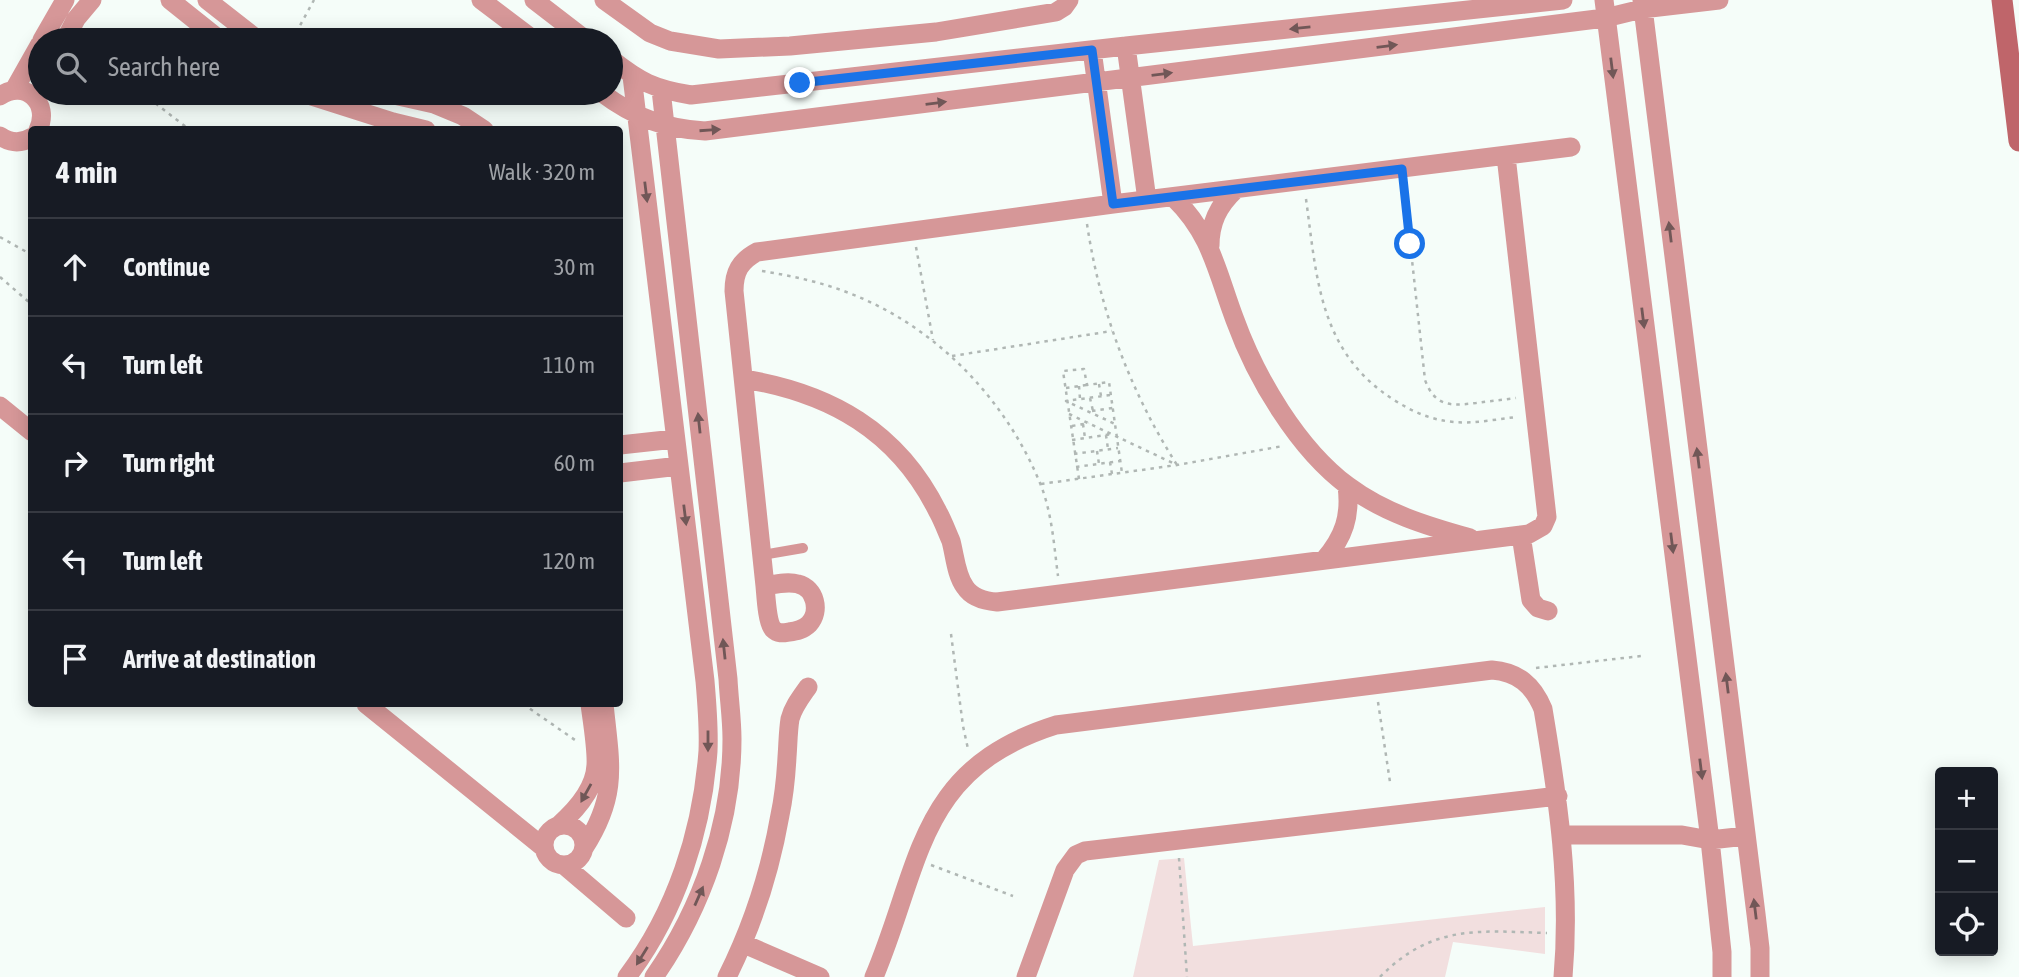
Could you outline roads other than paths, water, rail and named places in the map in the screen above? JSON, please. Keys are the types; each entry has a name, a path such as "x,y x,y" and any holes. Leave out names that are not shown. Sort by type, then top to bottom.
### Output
{"street":[{"path":"49,28 65,0"},
{"path":"71,28 92,0"},
{"path":"170,0 206,28"},
{"path":"207,0 243,28"},
{"path":"481,0 518,28"},
{"path":"534,0 570,28"},
{"path":"604,0 650,33 670,41 719,49 790,46 936,32 1056,12 1064,8 1069,0"},
{"path":"623,69 661,90 691,95 1563,0"},
{"path":"620,105 637,116 665,126 705,131 1097,83 1642,4 1718,0"},
{"path":"2002,0 2019,141"},
{"path":"1642,4 1757,925 1760,977"},
{"path":"1605,9 1710,840 1722,952 1722,977"},
{"path":"230,28 235,21"},
{"path":"1126,46 1147,200"},
{"path":"1092,50 1113,204"},
{"path":"4,93 28,60"},
{"path":"627,977 652,939 681,880 705,783 708,749 705,681 632,76"},
{"path":"654,977 689,917 714,858 727,799 732,739 728,679 661,90"},
{"path":"4,93 28,93"},
{"path":"33,126 42,111 40,105"},
{"path":"341,105 410,126"},
{"path":"392,105 393,122"},
{"path":"436,105 463,116 478,126"},
{"path":"0,155 27,137"},
{"path":"765,586 734,290 738,267 746,258 757,252 1571,147"},
{"path":"744,379 775,384 832,405 859,420 883,439 923,485 938,512 966,590 986,601 1537,531 1547,517 1506,156"},
{"path":"1210,247 1210,234 1218,210 1235,190"},
{"path":"1174,198 1191,216 1210,247 1251,359 1275,402 1305,442 1347,486 1388,510 1409,520 1478,540"},
{"path":"0,406 28,429"},
{"path":"623,445 675,439"},
{"path":"623,473 678,466"},
{"path":"1324,560 1343,534 1348,518 1347,486"},
{"path":"1521,535 1531,600 1538,608 1548,611"},
{"path":"874,977 915,858 941,805 975,768 1017,740 1056,725 1492,670 1518,676 1529,684 1543,709 1562,835 1563,977"},
{"path":"705,681 728,679"},
{"path":"727,977 744,944 759,901 781,813 790,722 797,703 808,687"},
{"path":"370,707 543,847 553,863 565,866 626,918"},
{"path":"565,866 578,860 601,820 609,789 591,707"},
{"path":"543,847 547,833 572,814 592,783 601,762 604,707"},
{"path":"1026,977 1065,870 1076,855 1094,848 1558,796"},
{"path":"559,825 566,825 580,832 584,848"},
{"path":"1562,835 1682,835 1710,840 1746,836"},
{"path":"744,944 820,977"}],"lane":[{"path":"762,555 803,548"}]}
